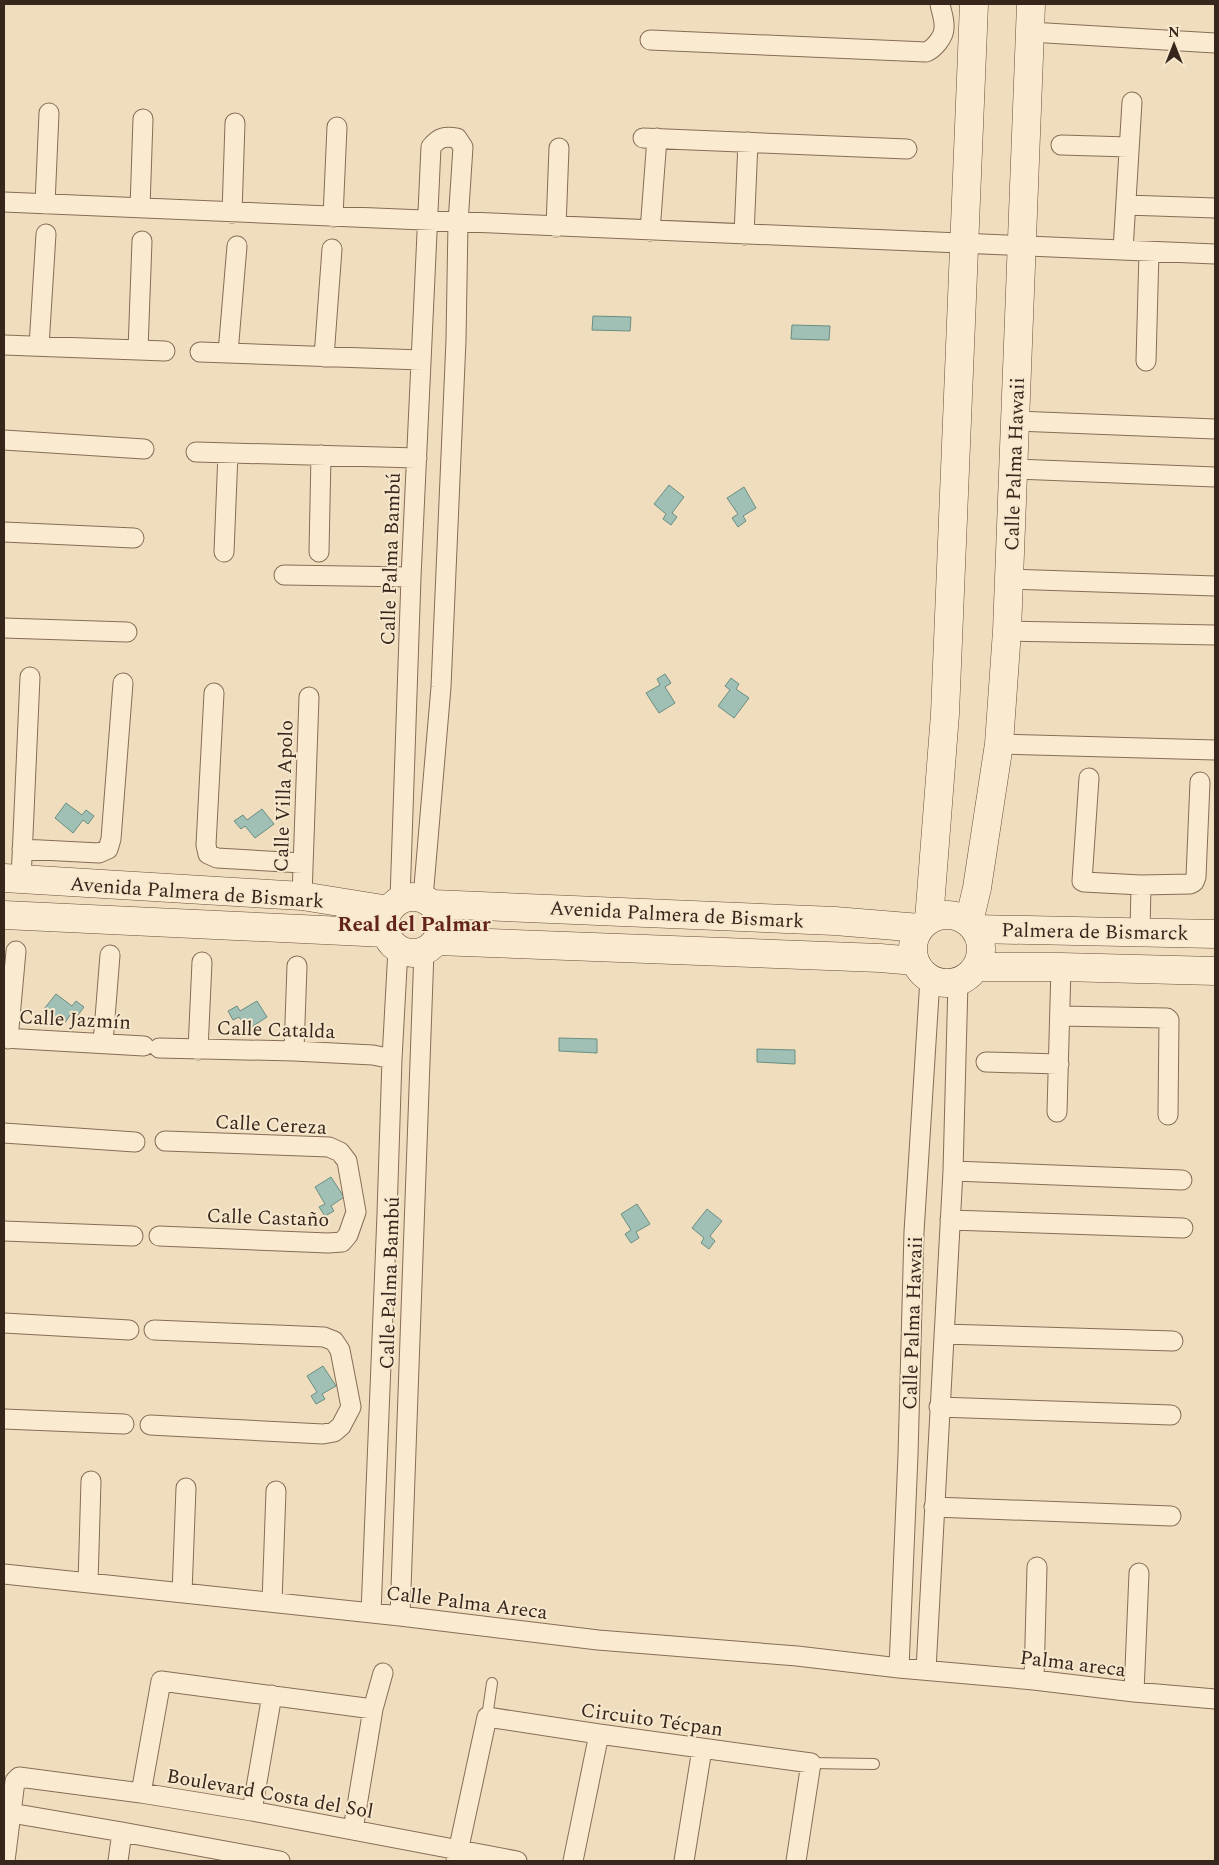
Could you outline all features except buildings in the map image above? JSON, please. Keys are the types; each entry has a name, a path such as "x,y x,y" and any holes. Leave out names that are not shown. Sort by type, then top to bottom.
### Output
{"street":[{"path":"940,4 945,29"},
{"name":"Calle Palma Hawaii","path":"972,926 999,744 1007,631 1031,4"},
{"path":"650,40 926,52 936,46 945,29 973,17 945,714 925,924"},
{"path":"1030,32 1215,43"},
{"path":"1123,250 1132,102"},
{"path":"45,204 49,113"},
{"path":"140,208 143,119"},
{"path":"232,213 236,123"},
{"path":"333,217 337,126"},
{"name":"Calle Palma Bambú","path":"371,1613 392,1059 411,923 441,687 456,340 458,223 463,147 457,138 447,136 438,139 431,147 411,577 411,923 400,1616"},
{"path":"650,231 650,138 907,149"},
{"path":"744,235 748,142"},
{"path":"1061,145 1129,147"},
{"path":"556,227 558,148"},
{"path":"4,202 428,222 1215,254"},
{"path":"1126,205 1215,208"},
{"path":"39,346 46,234"},
{"path":"138,350 142,241"},
{"path":"228,353 237,246"},
{"path":"324,357 332,249"},
{"path":"1146,361 1149,252"},
{"path":"4,345 165,351"},
{"path":"200,352 422,360"},
{"path":"1016,421 1215,429"},
{"path":"4,440 144,449"},
{"path":"196,452 417,458"},
{"path":"224,552 228,453"},
{"path":"319,552 321,455"},
{"path":"1014,469 1215,476"},
{"path":"4,532 134,538"},
{"path":"284,575 411,577"},
{"path":"1010,579 1215,586"},
{"path":"4,628 127,632"},
{"path":"1007,631 1215,635"},
{"path":"12,879 22,849 30,677"},
{"path":"22,849 99,853 108,849 111,840 122,683"},
{"path":"214,693 206,845 208,854 217,858 302,864"},
{"name":"Calle Villa Apolo","path":"302,896 309,697"},
{"path":"999,744 1215,750"},
{"path":"1089,778 1082,880 1084,882 1142,885 1190,884 1194,882 1196,877 1200,782"},
{"name":"Avenida Palmera de Bismark","path":"12,879 302,896 411,923 880,958 923,970"},
{"path":"1140,932 1142,885"},
{"name":"Avenida Palmera de Bismark","path":"4,915 411,923 835,920 925,924"},
{"path":"950,915 960,917 972,926 981,942 982,955 968,975 944,984 923,970 913,950 915,938 925,924 939,916 950,915"},
{"name":"Palmera de Bismarck","path":"972,926 1215,934"},
{"path":"6,1039 16,952"},
{"path":"103,1043 110,955"},
{"path":"198,1050 202,962"},
{"path":"294,1051 297,966"},
{"path":"1057,1112 1061,967"},
{"name":"Palmera de Bismarck","path":"968,975 1061,967 1215,971"},
{"name":"Calle Palma Hawaii","path":"899,1668 908,1456 923,970"},
{"name":"Calle Palma Hawaii","path":"926,1670 950,1220 968,975"},
{"path":"1060,1016 1167,1018 1169,1020 1168,1115"},
{"name":"Calle Jazmín","path":"6,1039 151,1047"},
{"name":"Calle Catalda","path":"151,1047 198,1050 294,1051 392,1059"},
{"path":"986,1062 1058,1064"},
{"path":"4,1133 135,1142"},
{"name":"Calle Cereza","path":"164,1141 329,1147 340,1152 347,1161 356,1212"},
{"path":"953,1171 1182,1180"},
{"path":"356,1212 387,1214"},
{"name":"Calle Castaño","path":"159,1236 342,1242 348,1235 356,1212"},
{"path":"950,1220 1183,1228"},
{"path":"4,1231 133,1236"},
{"path":"4,1323 129,1330"},
{"path":"150,1425 323,1434 334,1432 341,1426 351,1407 340,1350 334,1341 324,1337 154,1330"},
{"path":"944,1334 1173,1341"},
{"path":"351,1407 379,1409"},
{"path":"939,1407 1172,1415"},
{"path":"4,1419 124,1424"},
{"path":"88,1583 91,1481"},
{"path":"182,1593 186,1488"},
{"path":"272,1602 276,1490"},
{"path":"934,1507 1172,1516"},
{"path":"1034,1680 1037,1567"},
{"path":"1134,1692 1139,1573"},
{"name":"Calle Palma Areca","path":"4,1574 400,1616 598,1640 797,1656 926,1670"},
{"name":"Palma areca","path":"926,1670 1215,1699"},
{"path":"353,1830 372,1709 383,1673"},
{"path":"141,1793 161,1681 372,1709"},
{"path":"252,1811 272,1695"},
{"path":"457,1856 487,1717"},
{"name":"Circuito Técpan","path":"487,1717 811,1763"},
{"path":"573,1861 599,1734"},
{"path":"684,1861 702,1749"},
{"path":"796,1861 811,1763"},
{"name":"Boulevard Costa del Sol","path":"11,1813 15,1781 19,1777 141,1793 252,1811 353,1830 457,1856 517,1861"},
{"path":"5,1861 11,1813 122,1832 227,1857 280,1861"},
{"path":"118,1861 122,1832"}],"lane":[{"path":"487,1717 492,1682"},
{"name":"Circuito Técpan","path":"811,1763 874,1764"}],"water":[{"path":"593,316 631,317 630,331 592,330"},
{"path":"792,325 830,326 829,340 791,339"},
{"path":"669,485 684,497 672,513 677,517 671,525 663,519 666,514 654,504"},
{"path":"744,487 756,508 743,516 746,521 738,527 732,518 738,514 727,498"},
{"path":"665,674 671,683 665,687 675,703 659,713 646,693 660,685 657,679"},
{"path":"731,678 739,684 736,689 749,698 734,718 718,706 730,690 725,686"},
{"path":"66,803 82,815 86,810 94,816 88,824 83,820 73,833 55,818"},
{"path":"262,809 274,824 255,838 245,826 241,829 234,821 243,815 247,820"},
{"path":"56,994 72,1006 76,1001 84,1007 78,1015 73,1011 64,1024 44,1009"},
{"path":"257,1001 267,1017 247,1030 239,1017 233,1020 228,1011 237,1006 240,1011"},
{"path":"559,1038 597,1039 597,1053 559,1051"},
{"path":"757,1049 795,1050 795,1064 757,1062"},
{"path":"331,1177 344,1197 331,1206 334,1211 325,1216 319,1207 325,1204 315,1187"},
{"path":"637,1204 650,1224 636,1232 639,1238 631,1243 625,1234 631,1230 621,1214"},
{"path":"707,1209 722,1221 710,1236 715,1241 709,1249 701,1243 704,1238 692,1228"},
{"path":"323,1366 336,1386 322,1394 325,1399 316,1404 311,1396 317,1392 307,1376"}],"district":[{"name":"Real del Palmar","path":"414,924"}]}
